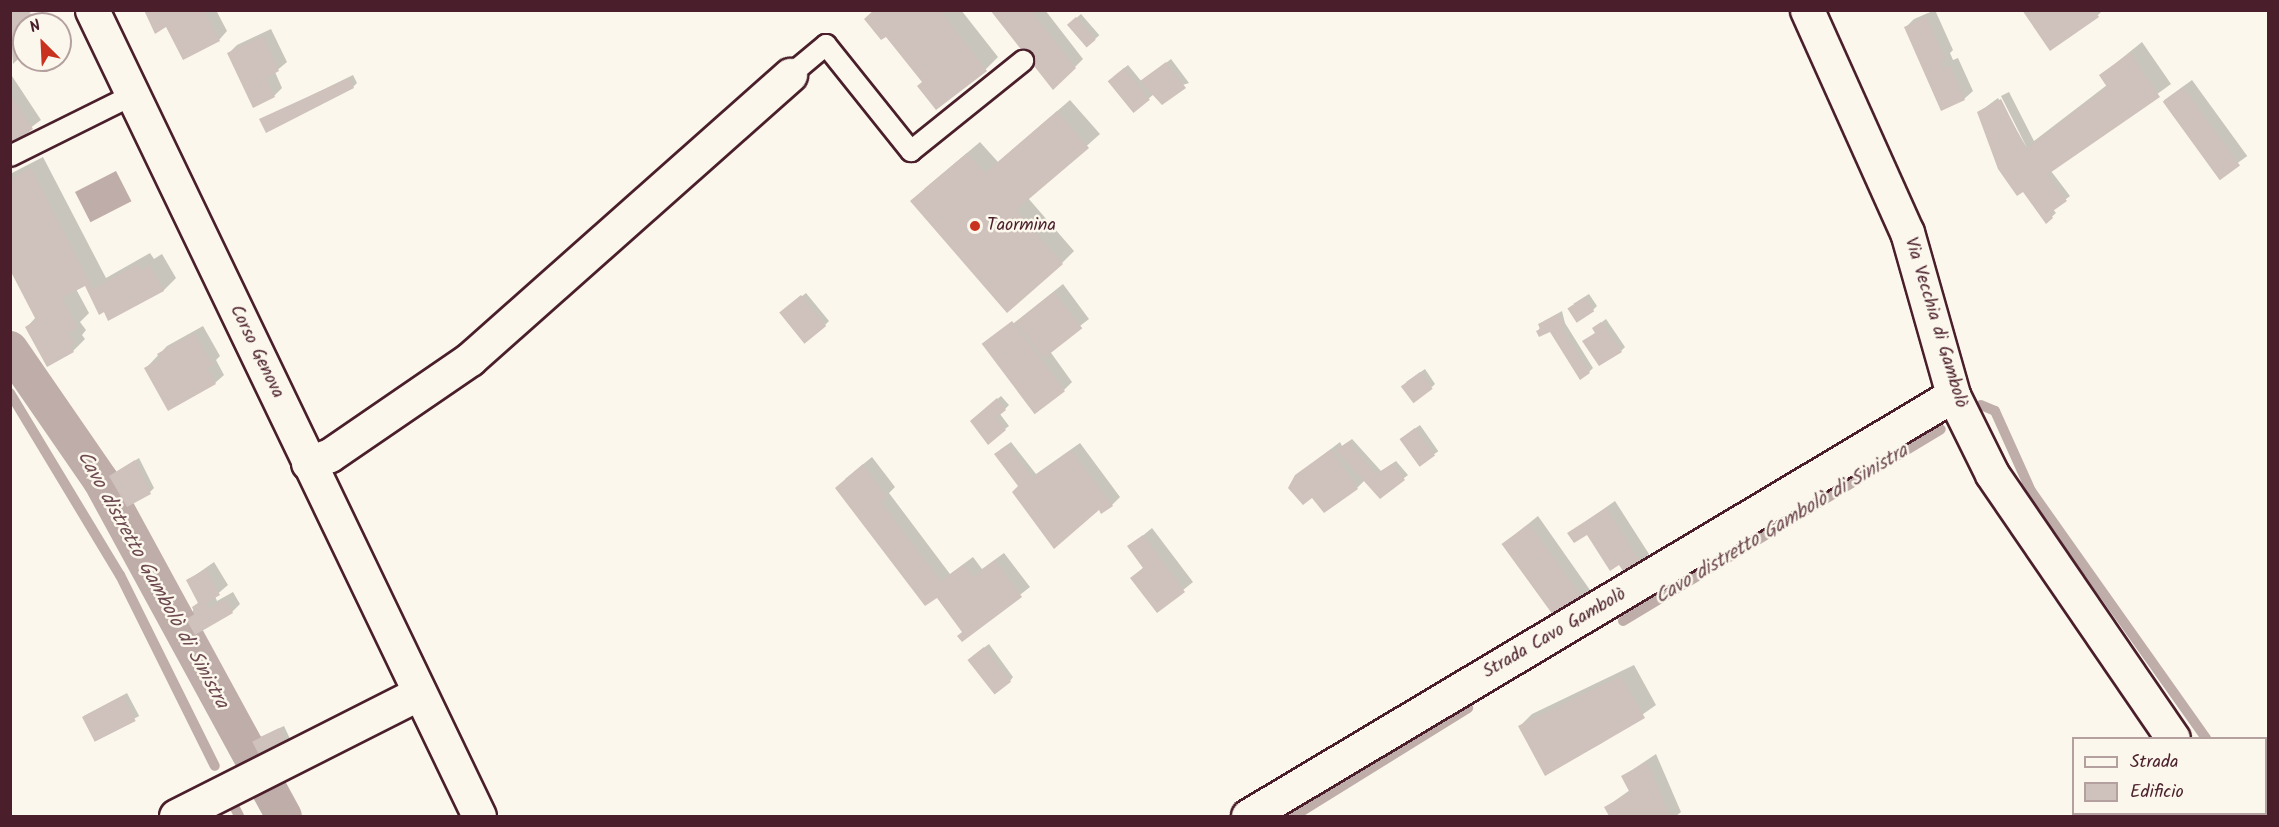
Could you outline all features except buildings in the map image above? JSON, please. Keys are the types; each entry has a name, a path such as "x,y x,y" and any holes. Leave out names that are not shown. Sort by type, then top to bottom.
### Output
{"street":[{"name":"Corso Genova","path":"92,10 418,694 479,816"},
{"name":"Via Vecchia di Gambolò","path":"1807,10 1907,232 1953,395 1992,474 2026,528 2172,737"},
{"path":"308,463 330,455 470,359 790,75"},
{"name":"Strada Cavo Gambolò","path":"1248,816 1953,395"},
{"path":"195,812 244,780 418,694"}],"lane":[{"path":"790,75 826,45 911,151 1023,61"},
{"path":"10,156 133,95"}],"shaded area":[{"path":"116,171 131,201 90,222 75,192"}],"waterway":[{"name":"Cavo distretto Gambolò di Sinistra","path":"10,349 101,481 284,816"},
{"path":"10,393 120,575 215,766"},
{"name":"Cavo distretto Gambolò di Sinistra","path":"1981,405 1995,411 2031,491 2205,737"},
{"name":"Cavo distretto Gambolò di Sinistra","path":"1623,621 1941,429"},
{"name":"Cavo distretto Gambolò di Sinistra","path":"1294,816 1468,708"},
{"path":"235,808 239,816"}],"place":[{"name":"Taormina","path":"975,226"}]}
